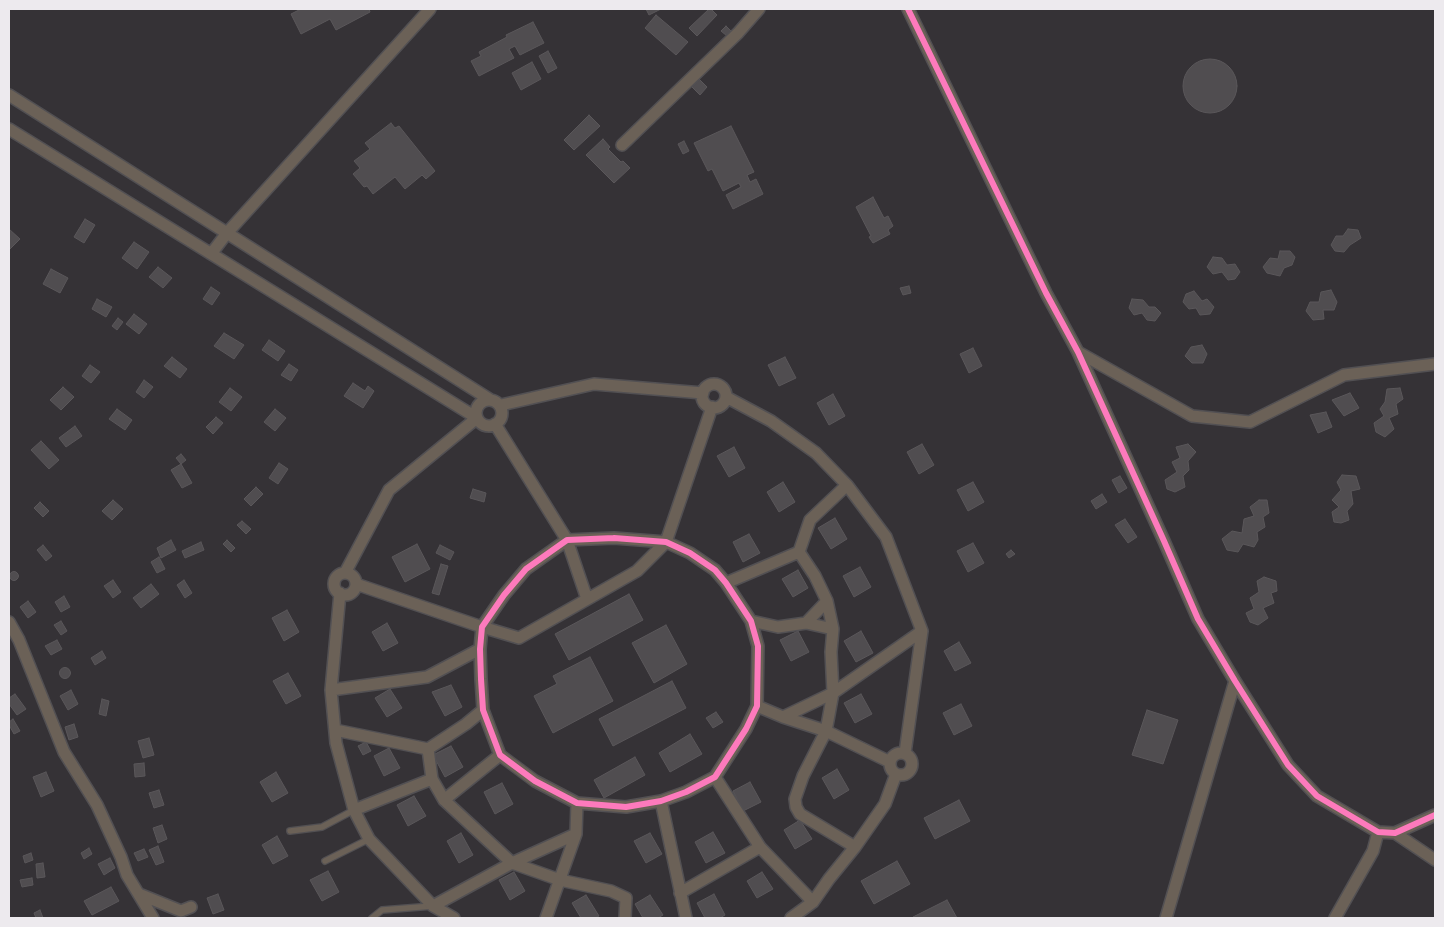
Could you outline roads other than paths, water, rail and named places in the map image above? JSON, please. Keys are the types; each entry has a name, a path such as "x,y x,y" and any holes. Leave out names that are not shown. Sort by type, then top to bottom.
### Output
{"street":[{"path":"211,254 227,233 430,9"},
{"path":"622,145 738,34 759,9"},
{"path":"908,9 1046,293 1078,352 1198,618 1234,681 1288,765 1317,796 1378,832 1395,833 1435,815"},
{"path":"9,95 489,399 494,400 501,405 503,414 499,422 487,426 480,422 477,418 9,129"},
{"path":"1078,352 1192,416 1250,422 1344,374 1435,364"},
{"path":"501,405 594,384 703,393"},
{"path":"710,384 718,384 725,389 726,397 723,404 712,408 703,401 703,393 710,384"},
{"path":"726,397 771,421 816,453 847,485 886,537 922,631 905,754"},
{"path":"477,418 478,406 484,400 489,399"},
{"path":"356,584 519,638 637,571 666,542 712,408"},
{"path":"345,573 389,490 477,418"},
{"path":"495,424 567,540 587,599"},
{"path":"726,583 799,552 810,520 847,485"},
{"path":"614,538 666,542 715,570 751,621 758,646 757,706 746,729 715,777 686,792 661,801 626,807 577,803 535,782 500,755 483,710 480,649 482,627 504,595 526,569 567,540 614,538"},
{"path":"799,552 815,576 827,601 833,629 831,652 833,693 826,731 803,776 796,799 796,807 800,814 856,847"},
{"path":"345,573 354,578 356,584 351,593 347,594 340,593 335,588 334,581 338,575 345,573"},
{"path":"340,593 331,690 336,743 354,810 369,839 432,906 454,918"},
{"path":"806,623 827,601"},
{"path":"751,621 778,627 806,623 833,629"},
{"path":"9,622 64,752 97,805 121,857 127,875 153,918"},
{"path":"783,717 833,693 922,631"},
{"path":"331,690 427,677 480,649"},
{"path":"1166,918 1234,681"},
{"path":"757,706 826,731 890,762"},
{"path":"335,730 428,749 466,724 483,710"},
{"path":"428,749 432,778 444,800 512,862 560,880 611,891 626,898 625,918"},
{"path":"898,754 905,754 912,761 912,768 907,774 896,774 891,769 890,762 898,754"},
{"path":"444,800 500,755"},
{"path":"791,918 813,902 829,879 856,847 885,804 896,774"},
{"path":"715,777 760,847 813,902"},
{"path":"354,810 432,778"},
{"path":"661,801 686,918"},
{"path":"546,918 576,834 577,803"},
{"path":"1336,918 1373,851 1378,832"},
{"path":"1395,833 1435,860"},
{"path":"432,906 512,862 576,834"},
{"path":"680,894 760,847"},
{"path":"139,894 180,912 191,907"}],"lane":[{"path":"290,830 322,827 354,810"},
{"path":"325,861 369,839"},
{"path":"372,918 382,910 432,906"}]}
